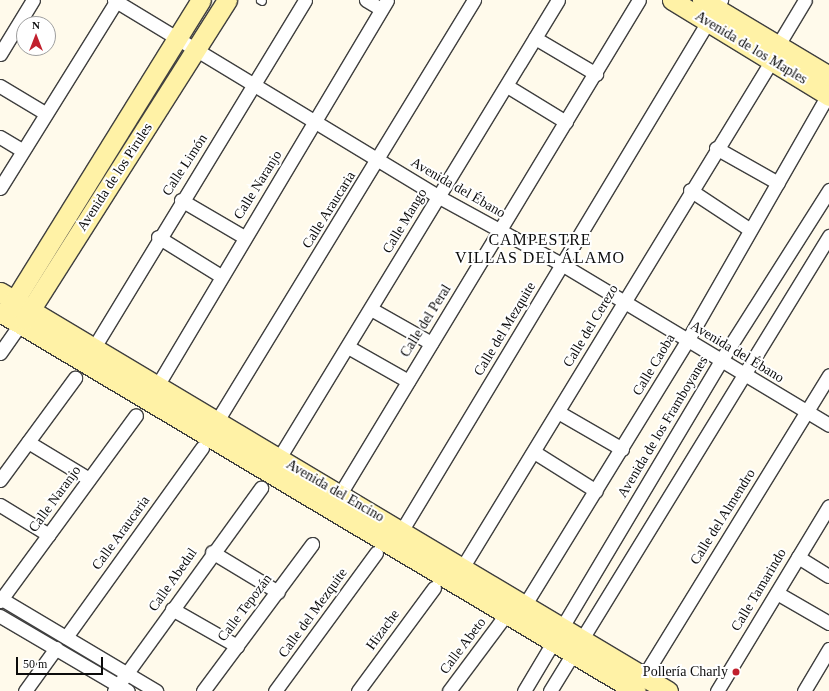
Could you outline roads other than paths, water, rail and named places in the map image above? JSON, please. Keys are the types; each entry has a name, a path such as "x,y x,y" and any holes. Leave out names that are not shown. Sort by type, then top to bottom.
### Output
{"street":[{"path":"0,54 33,0"},
{"path":"0,188 22,150 116,0"},
{"name":"Avenida del Ébano","path":"116,0 196,51 255,85 439,197 500,232 563,265 720,362 829,425"},
{"name":"Avenida de los Pirules","path":"0,353 10,311 201,0"},
{"name":"Avenida de los Pirules","path":"10,311 196,51 227,0"},
{"name":"Calle Limón","path":"93,349 158,237 255,85 305,0"},
{"path":"366,0 384,5"},
{"name":"Calle Araucaria","path":"66,637 209,435 379,160 474,0"},
{"name":"Calle Mango","path":"279,458 558,0"},
{"name":"Calle del Peral","path":"340,494 596,74 639,0"},
{"name":"Avenida de los Maples","path":"672,0 712,8 775,52 828,96"},
{"name":"Calle del Cerezo","path":"462,568 534,452 805,0"},
{"name":"Calle Naranjo","path":"157,386 244,237 316,122 384,5"},
{"name":"Calle del Mezquite","path":"402,530 563,265 712,8"},
{"path":"535,38 596,74"},
{"name":"Avenida de los Maples","path":"775,52 829,76"},
{"path":"0,86 45,113"},
{"path":"507,86 566,122"},
{"name":"Calle Caoba","path":"524,606 622,449 687,341 749,229 778,183 828,96"},
{"path":"0,137 22,150"},
{"path":"716,148 778,183"},
{"path":"690,190 749,229"},
{"name":"Avenida de los Framboyanes","path":"524,691 720,362 829,190"},
{"path":"181,200 244,237"},
{"path":"550,691 746,376 829,236"},
{"path":"158,237 221,276"},
{"path":"371,309 431,343"},
{"name":"Avenida del Encino","path":"10,311 93,349 157,386 209,435 279,458 402,530 524,606 558,636"},
{"name":"Avenida del Encino","path":"10,311 209,435 640,683 668,691"},
{"path":"348,347 408,381"},
{"name":"Calle del Almendro","path":"640,683 829,375"},
{"path":"0,480 75,378"},
{"path":"558,412 622,449"},
{"name":"Calle Naranjo","path":"1,600 136,415"},
{"path":"28,442 89,479"},
{"path":"534,452 596,490"},
{"name":"Calle Abedul","path":"120,689 126,673 212,552 261,488"},
{"path":"0,505 49,535"},
{"name":"Calle Tamarindo","path":"717,691 829,506"},
{"name":"Calle Tepozán","path":"205,691 312,544"},
{"path":"212,552 278,592"},
{"name":"Calle del Mezquite","path":"275,691 376,553"},
{"path":"798,557 829,576"},
{"name":"Hizache","path":"358,691 434,588"},
{"path":"777,592 829,623"},
{"path":"1,600 156,691"},
{"path":"172,609 237,646"},
{"path":"0,616 56,648 120,689"},
{"name":"Calle Abeto","path":"449,691 502,620"},
{"path":"24,691 56,648"},
{"path":"804,691 829,649"}],"place":[{"name":"Pollería Charly","path":"736,672"}],"district":[{"name":"CAMPESTRE VILLAS DEL ÁLAMO","path":"540,249"}]}
